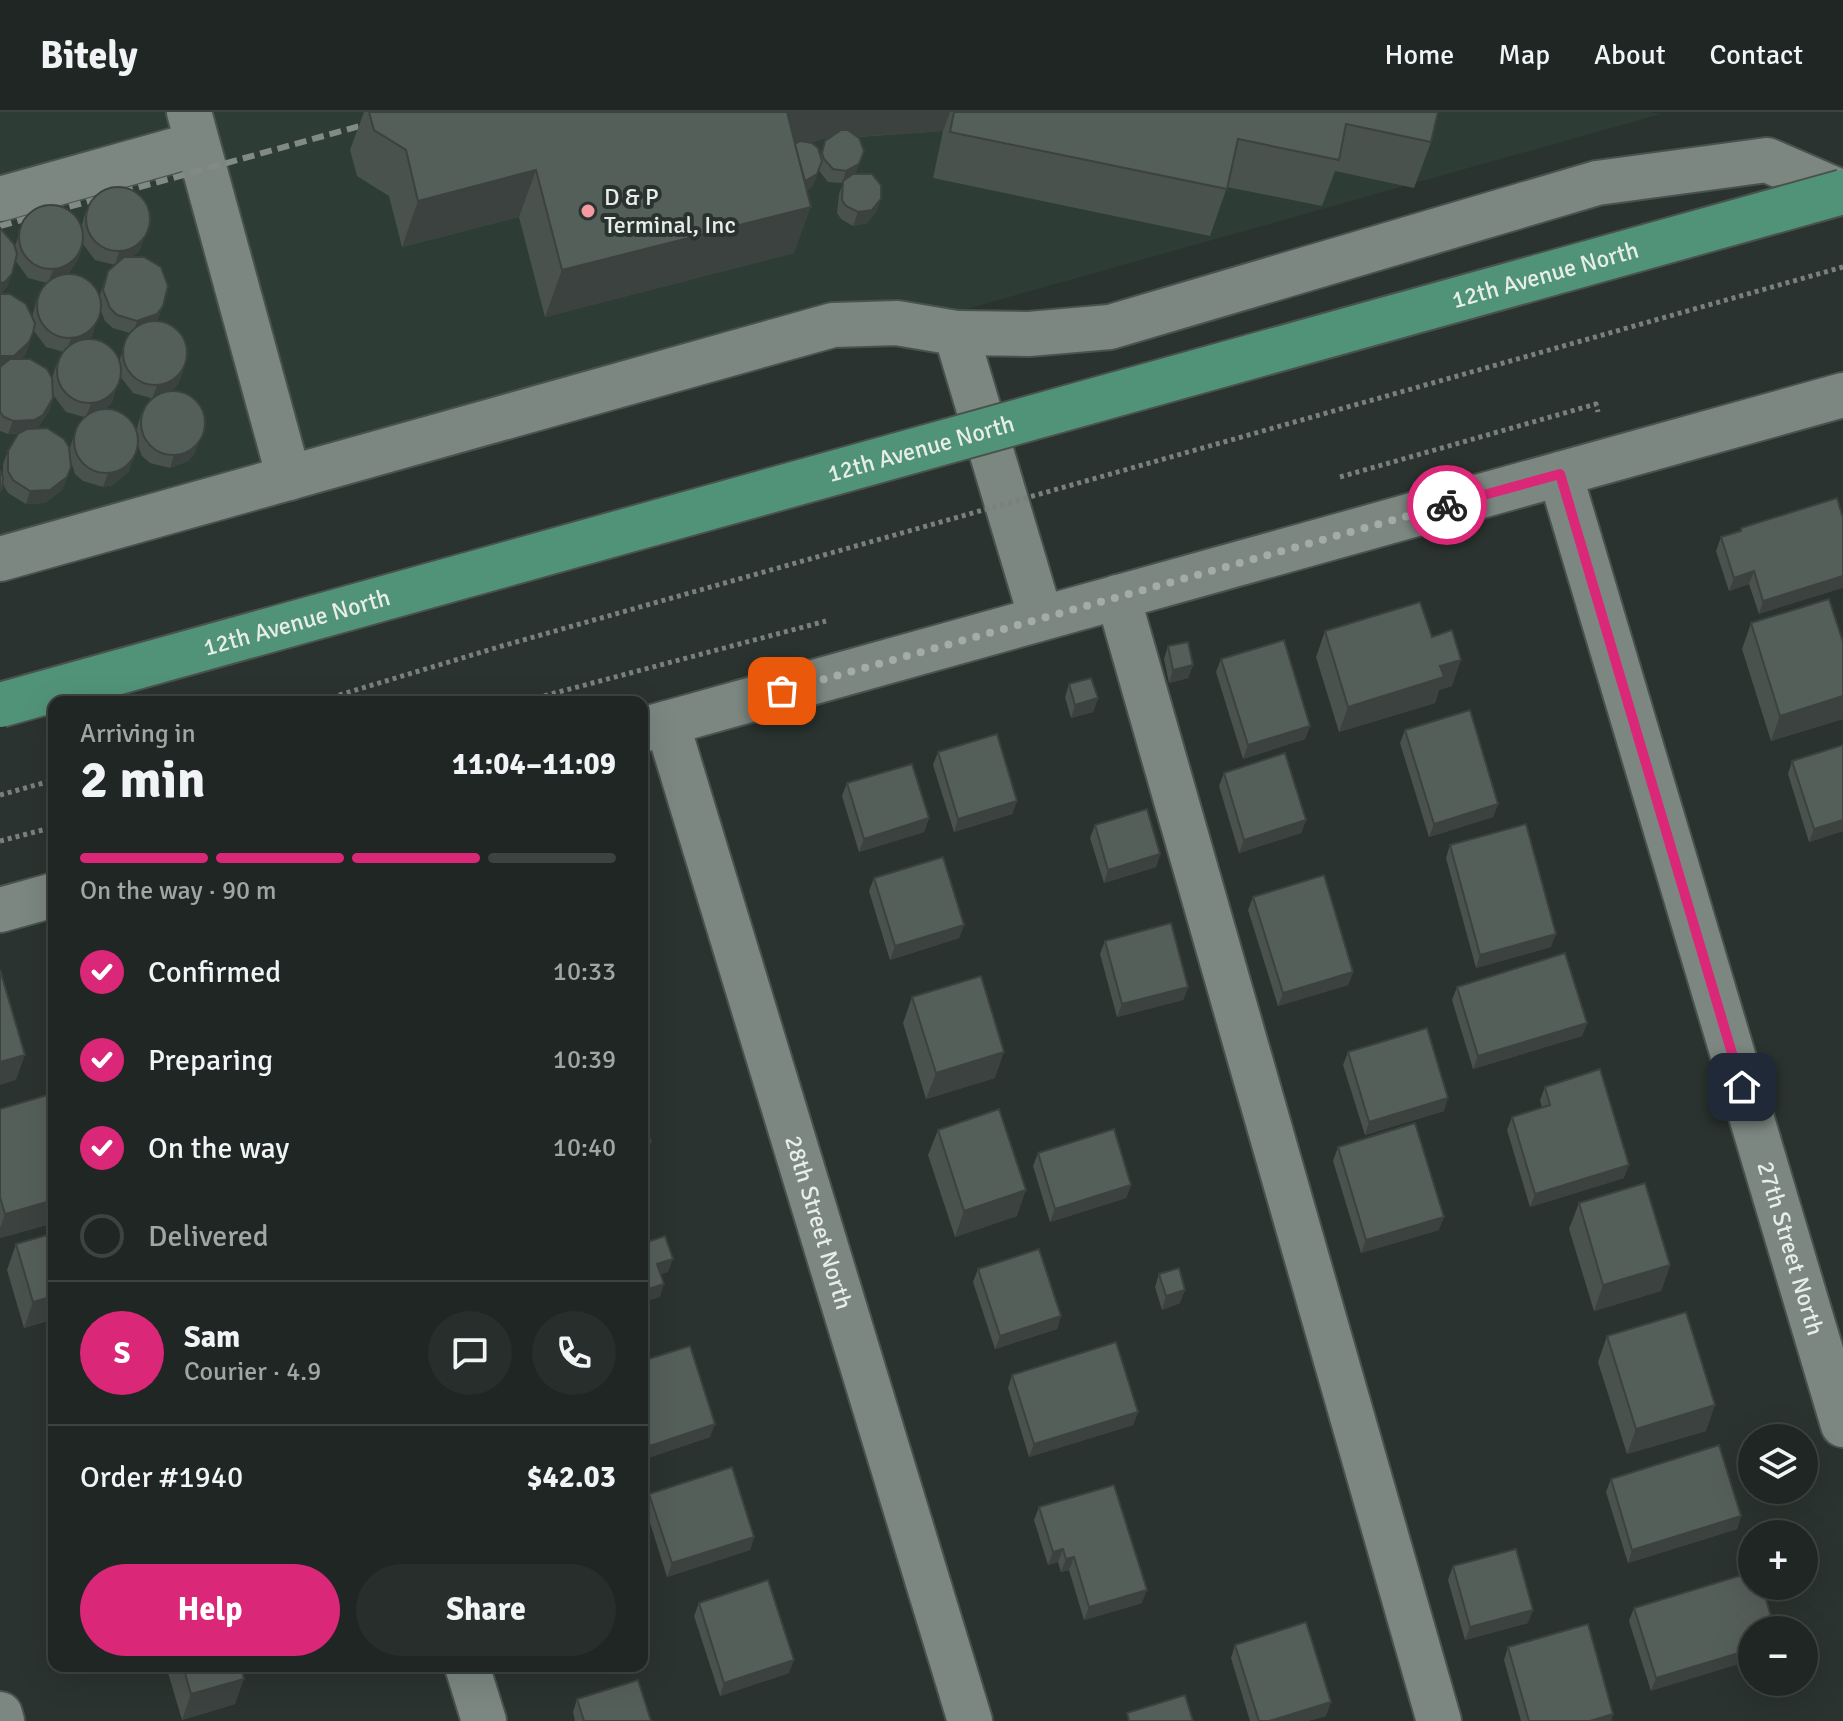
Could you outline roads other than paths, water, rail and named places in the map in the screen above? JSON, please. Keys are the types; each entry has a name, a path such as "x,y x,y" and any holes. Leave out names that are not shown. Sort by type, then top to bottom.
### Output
{"main road":[{"name":"12th Avenue North","path":"0,705 1843,193"}],"street":[{"path":"0,199 193,128 289,478"},
{"path":"0,559 833,325 897,323 956,333 1029,334 1110,327 1597,183 1767,160 1843,193"},
{"path":"956,333 1041,618"},
{"path":"654,727 1843,395"},
{"name":"27th Street North","path":"1560,474 1843,1425"},
{"path":"1118,597 1439,1721"},
{"name":"28th Street North","path":"654,727 970,1721"},
{"path":"0,910 48,897"},
{"path":"469,1672 484,1721"},
{"path":"0,1714 2,1721"}],"railway":[{"path":"0,226 410,112"}],"place":[{"name":"D & P Terminal, Inc","path":"588,211"}]}
